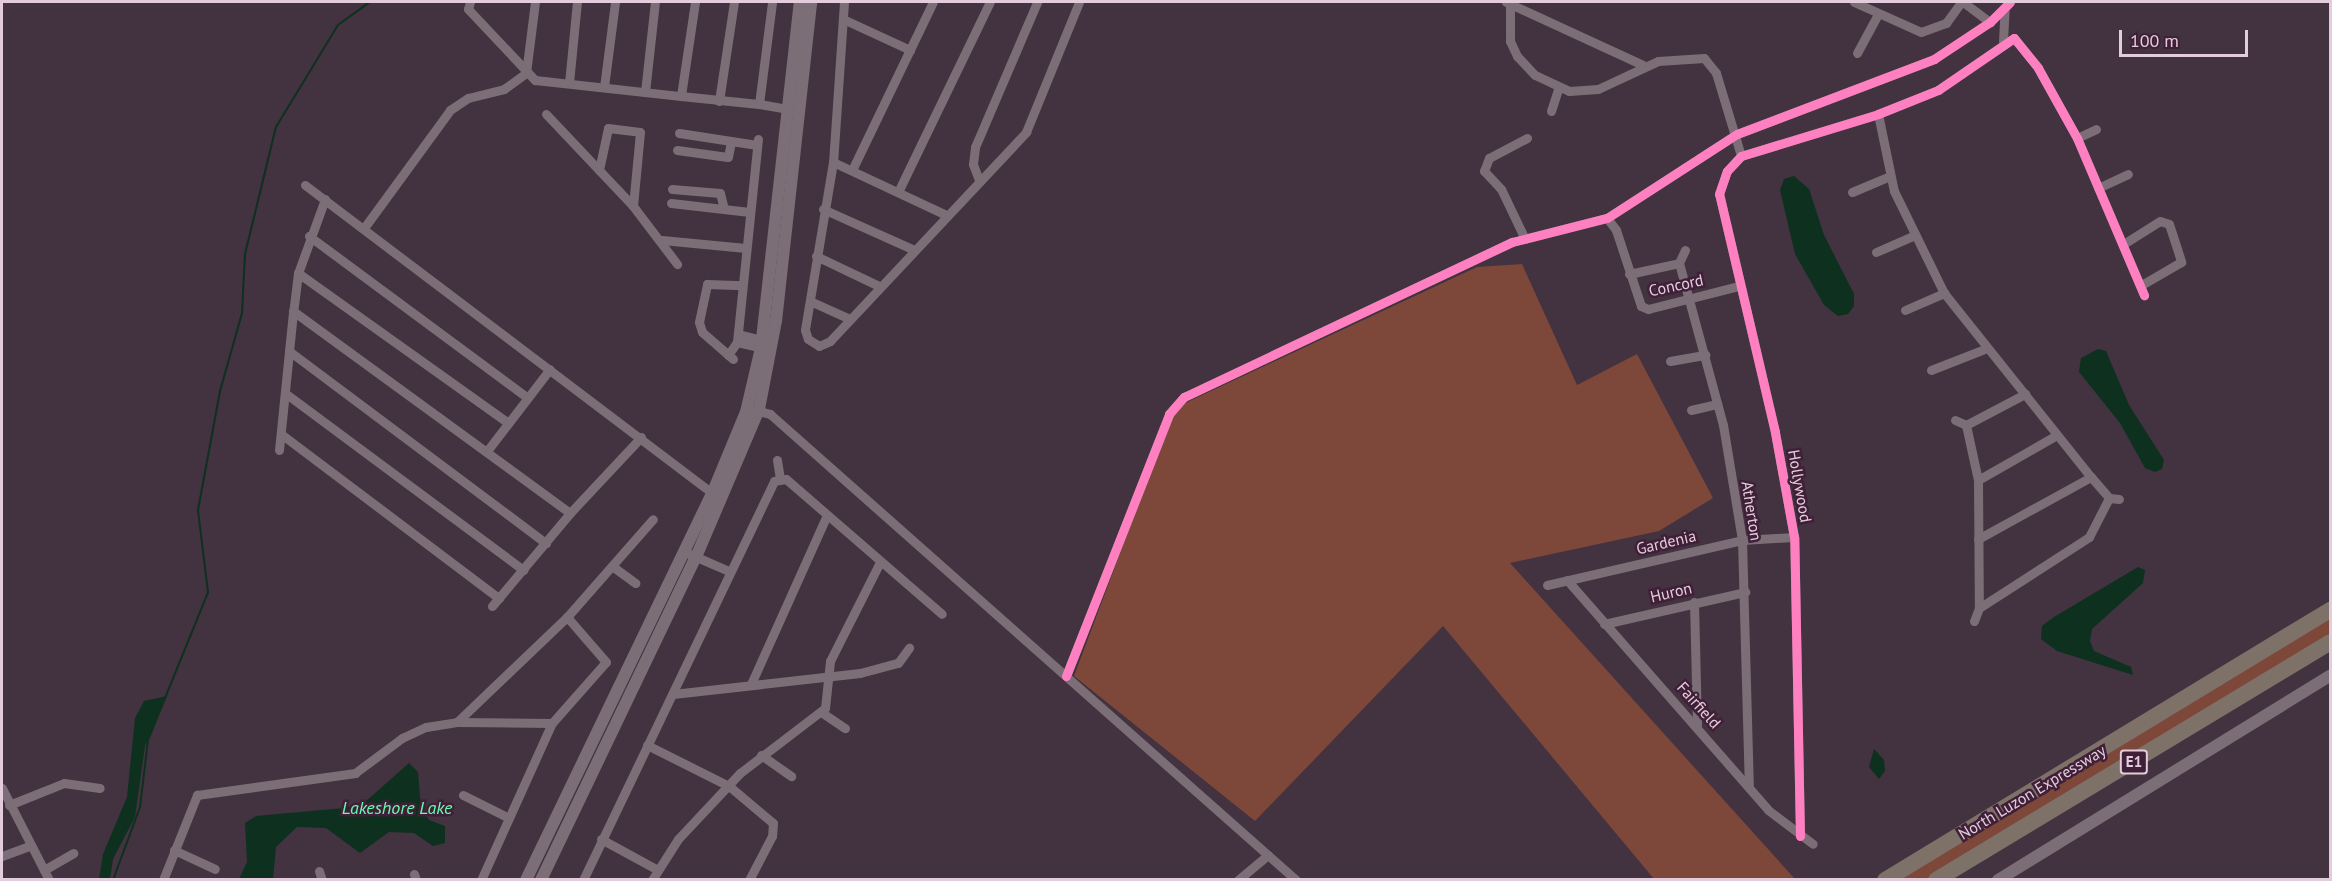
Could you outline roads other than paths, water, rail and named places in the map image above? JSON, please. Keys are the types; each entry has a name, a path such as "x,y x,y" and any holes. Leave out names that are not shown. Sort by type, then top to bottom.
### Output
{"highway":[{"name":"North Luzon Expressway","path":"1885,879 2331,610"},
{"name":"North Luzon Expressway","path":"1936,879 2331,642"}],"street":[{"path":"470,2 468,9 526,74 535,80 759,104 786,109"},
{"path":"364,228 450,110 468,98 504,89 526,74 535,2"},
{"path":"569,83 577,2"},
{"path":"604,87 615,2"},
{"path":"645,92 655,2"},
{"path":"681,96 695,2"},
{"path":"719,101 735,2"},
{"path":"759,104 772,2"},
{"path":"541,879 716,496 759,410 786,109 800,2"},
{"path":"716,496 746,412 766,345 811,2"},
{"path":"844,2 833,162 823,209 806,336 816,346 825,345 944,214 1026,132 1079,2"},
{"path":"853,168 933,2"},
{"path":"898,192 990,2"},
{"path":"979,180 973,164 975,147 1037,2"},
{"path":"1854,2 1912,30 1930,31 1947,23 1962,2 1990,22"},
{"path":"1643,65 1508,3 1510,41 1517,56 1536,75 1559,87 1584,93 1617,81 1643,65 1682,57 1704,58 1716,73 1737,134 1741,156 1878,114 1938,90 2003,41 2014,38 2026,51 2077,138 2143,284 2144,295"},
{"path":"1066,676 1169,414 1184,397 1525,239 1607,218 1737,134 1925,64 1990,22 2007,3"},
{"path":"2003,41 2007,3"},
{"path":"1857,53 1878,14"},
{"path":"843,19 910,50"},
{"path":"1551,111 1559,87"},
{"path":"546,114 633,206 662,240 677,264"},
{"path":"1878,114 1890,176 1915,235 1944,293 2091,477 2114,498 2089,537 1979,608"},
{"path":"599,170 608,128 640,132 633,206"},
{"path":"2077,138 2096,129"},
{"path":"731,141 728,158 676,153 679,132 731,141 758,142 749,212 738,338 731,357 700,327 704,287 712,282 742,285"},
{"path":"1525,239 1501,189 1484,171 1489,158 1527,138"},
{"name":"Hollywood","path":"1741,156 1723,177 1719,194 1738,286 1776,432 1794,537 1800,836"},
{"path":"833,162 853,168 944,214"},
{"path":"2098,188 2128,174"},
{"path":"1852,192 1890,176"},
{"path":"305,185 716,496"},
{"path":"724,209 720,193 672,188 670,206 749,212"},
{"path":"279,450 298,273 309,236 325,199"},
{"path":"823,209 912,249"},
{"name":"Concord","path":"1607,218 1616,230 1636,297 1648,309 1738,286"},
{"path":"2125,243 2160,221 2169,224 2181,262 2143,284"},
{"path":"1876,252 1915,235"},
{"path":"309,236 528,398"},
{"path":"662,240 746,248"},
{"path":"1629,274 1679,263 1685,250"},
{"path":"816,256 879,286"},
{"name":"Atherton","path":"1679,263 1718,404 1743,540 1749,785"},
{"path":"298,273 508,423"},
{"path":"1905,310 1944,293"},
{"path":"810,301 850,319"},
{"path":"293,311 570,513"},
{"path":"738,338 766,345"},
{"path":"1931,370 1987,348"},
{"path":"289,351 546,543"},
{"path":"1670,361 1705,355"},
{"path":"487,451 550,369"},
{"path":"285,393 523,570"},
{"path":"1966,425 2025,394"},
{"path":"1691,410 1718,404"},
{"path":"746,412 759,410 770,414 1296,879"},
{"path":"1955,420 1966,425"},
{"path":"1966,425 1978,480 1979,608 1974,621"},
{"path":"281,434 499,598"},
{"path":"1978,480 2057,435"},
{"path":"492,606 570,513 641,437"},
{"path":"777,460 780,478 942,614"},
{"path":"1978,539 2091,477"},
{"path":"583,879 729,571 774,481 780,478"},
{"path":"751,684 826,517"},
{"path":"457,722 567,617 653,519"},
{"name":"Gardenia","path":"1546,585 1743,540 1794,537"},
{"path":"690,554 729,571"},
{"path":"526,879 690,554"},
{"path":"652,879 656,869 678,839 729,786 761,755 821,712 828,701 828,676 831,661 880,562"},
{"path":"612,566 635,583"},
{"name":"Fairfield","path":"1567,580 1778,820 1813,844"},
{"name":"Huron","path":"1604,624 1745,592"},
{"path":"1694,602 1696,725"},
{"path":"481,879 552,723 606,663 567,617"},
{"path":"672,694 828,676 890,666 909,648"},
{"path":"1998,879 2331,676"},
{"path":"821,712 845,728"},
{"path":"163,879 197,795 355,773 412,733 457,722 552,723"},
{"path":"647,745 729,786 769,818 774,828 749,879"},
{"path":"761,755 790,776"},
{"path":"9,805 64,783 100,788"},
{"path":"2,788 29,846 49,879"},
{"path":"463,795 509,818"},
{"path":"601,839 656,869"},
{"path":"2,856 29,846"},
{"path":"174,850 215,869"},
{"path":"44,870 73,853"},
{"path":"1238,879 1268,855"}],"water":[{"path":"1794,176 1809,189 1824,235 1854,294 1854,306 1848,314 1838,316 1824,305 1795,254 1780,190 1784,179"},
{"path":"2098,349 2106,351 2129,405 2164,460 2162,469 2155,472 2145,468 2120,423 2079,372 2081,358"},
{"path":"2138,567 2145,570 2143,583 2092,629 2090,641 2094,651 2131,667 2133,675 2057,651 2041,639 2042,626 2054,617"},
{"path":"167,696 145,746 135,817 113,859 110,879 99,879 103,854 127,797 135,718 144,701"},
{"path":"1874,749 1884,760 1885,771 1879,779 1869,767"},
{"name":"Lakeshore Lake","path":"409,763 418,772 421,808 429,820 445,826 445,843 433,846 414,833 389,832 360,853 326,828 297,827 276,847 273,879 239,879 247,862 245,823 256,816 344,808 365,802"}],"waterway":[{"path":"113,880 140,807 148,740 208,592 198,510 220,391 242,313 245,254 276,127 338,25 370,2"}]}
